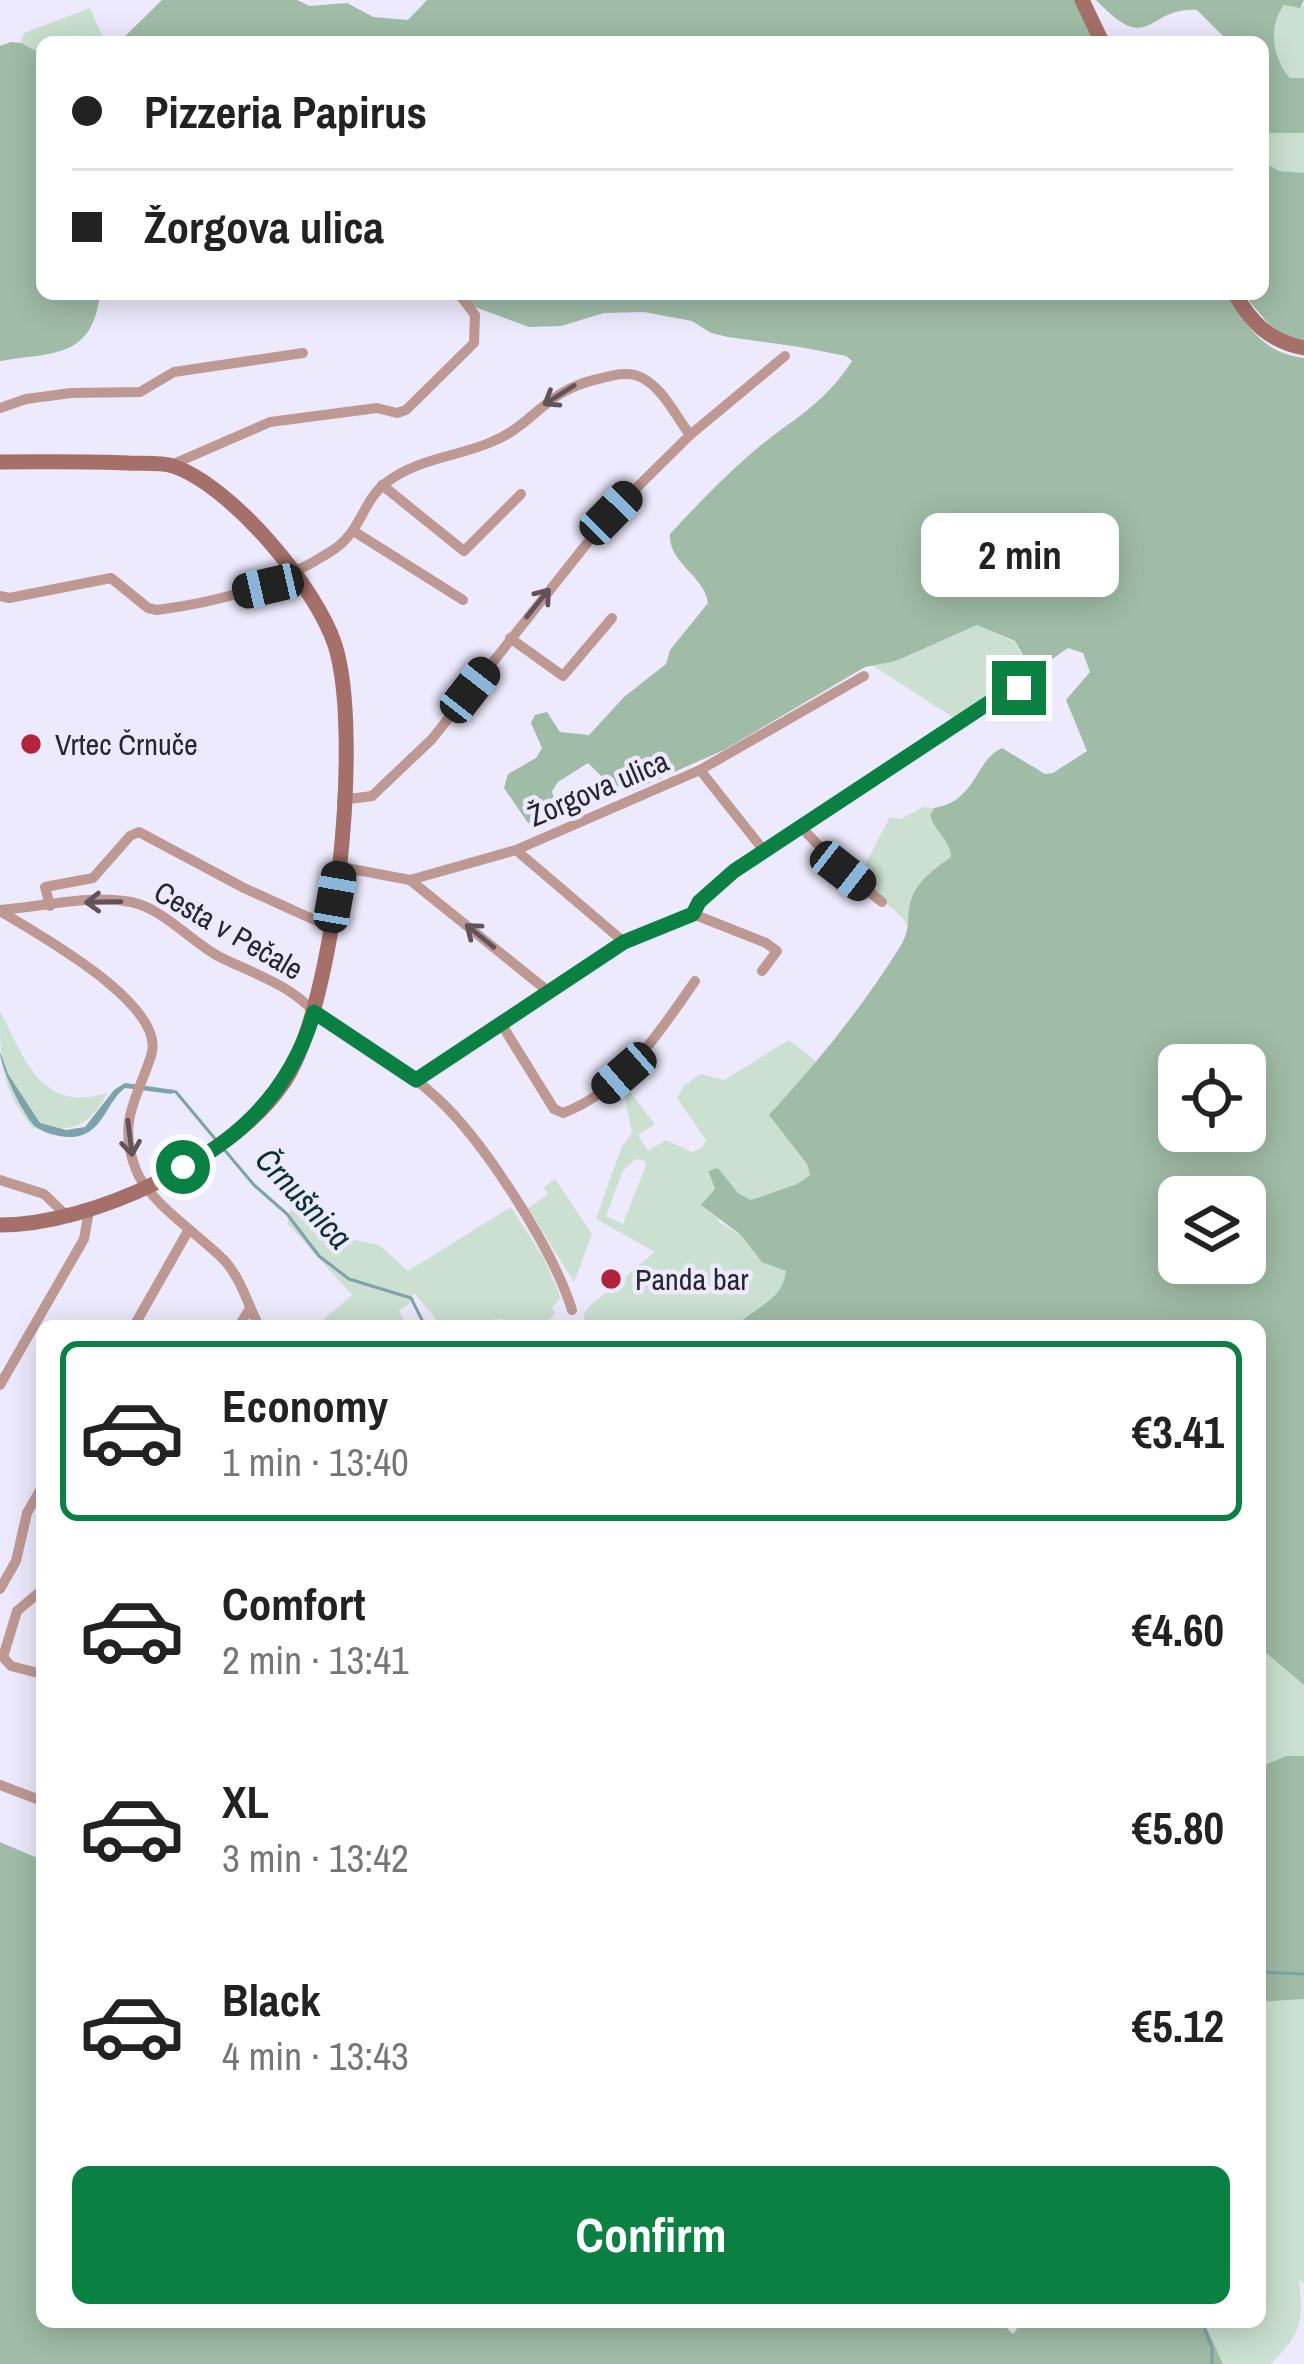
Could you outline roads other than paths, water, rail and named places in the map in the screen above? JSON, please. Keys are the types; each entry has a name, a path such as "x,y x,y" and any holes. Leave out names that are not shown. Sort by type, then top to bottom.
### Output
{"street":[{"path":"1082,0 1099,36"},
{"path":"0,461 171,465 270,422 333,412 406,410 474,343 475,315 464,300"},
{"path":"1239,300 1268,335 1304,348"},
{"path":"0,409 26,399 71,393 140,392 174,373 303,353"},
{"path":"343,800 372,796 432,739 611,513 690,435 785,356"},
{"path":"0,596 111,578 157,610 268,586 356,532 382,485 434,458 494,442 552,395 574,384 619,374 648,381 690,435"},
{"path":"0,1226 69,1218 221,1145 254,1118 283,1084 314,1012 340,867 341,674 321,613 296,572 224,497 171,465"},
{"path":"382,485 464,551 521,494"},
{"path":"356,532 463,600"},
{"path":"509,638 563,676 612,618"},
{"name":"Žorgova ulica","path":"340,867 410,880 516,850 700,770 864,676"},
{"path":"416,1080 624,942 693,914 699,902 734,871 1031,679"},
{"name":"Žorgova ulica","path":"700,770 765,851"},
{"path":"801,827 843,871 882,902"},
{"path":"50,906 45,887 93,878 139,832 330,927"},
{"name":"Žorgova ulica","path":"516,850 624,942"},
{"name":"Žorgova ulica","path":"410,880 549,992"},
{"name":"Cesta v Pečale","path":"0,911 115,901 153,910 215,955 303,1000 416,1080 456,1118 554,1264 572,1310"},
{"path":"0,911 70,955 116,990 147,1022 153,1048 128,1121 133,1160 146,1185 230,1267 256,1320"},
{"path":"693,914 777,951 762,971"},
{"path":"502,1025 554,1109 568,1112 624,1073 695,981"},
{"path":"0,1180 44,1194 69,1218"},
{"path":"37,1320 84,1239 88,1211"},
{"path":"137,1320 188,1231"},
{"path":"242,1320 250,1308"},
{"path":"0,1384 36,1322"},
{"path":"0,1588 36,1497"},
{"path":"36,1595 16,1611 3,1657 11,1666 36,1672"},
{"path":"0,1784 36,1799"}],"waterway":[{"name":"Črnušnica","path":"170,1091 176,1092 216,1140"},
{"name":"Črnušnica","path":"222,1147 287,1214 319,1256 349,1279 411,1298 422,1320"},
{"name":"Črnušnica","path":"1266,1972 1304,1974"},
{"path":"1204,2328 1212,2364"}],"place":[{"name":"Vrtec Črnuče","path":"31,744"},
{"name":"Panda bar","path":"611,1279"}]}
